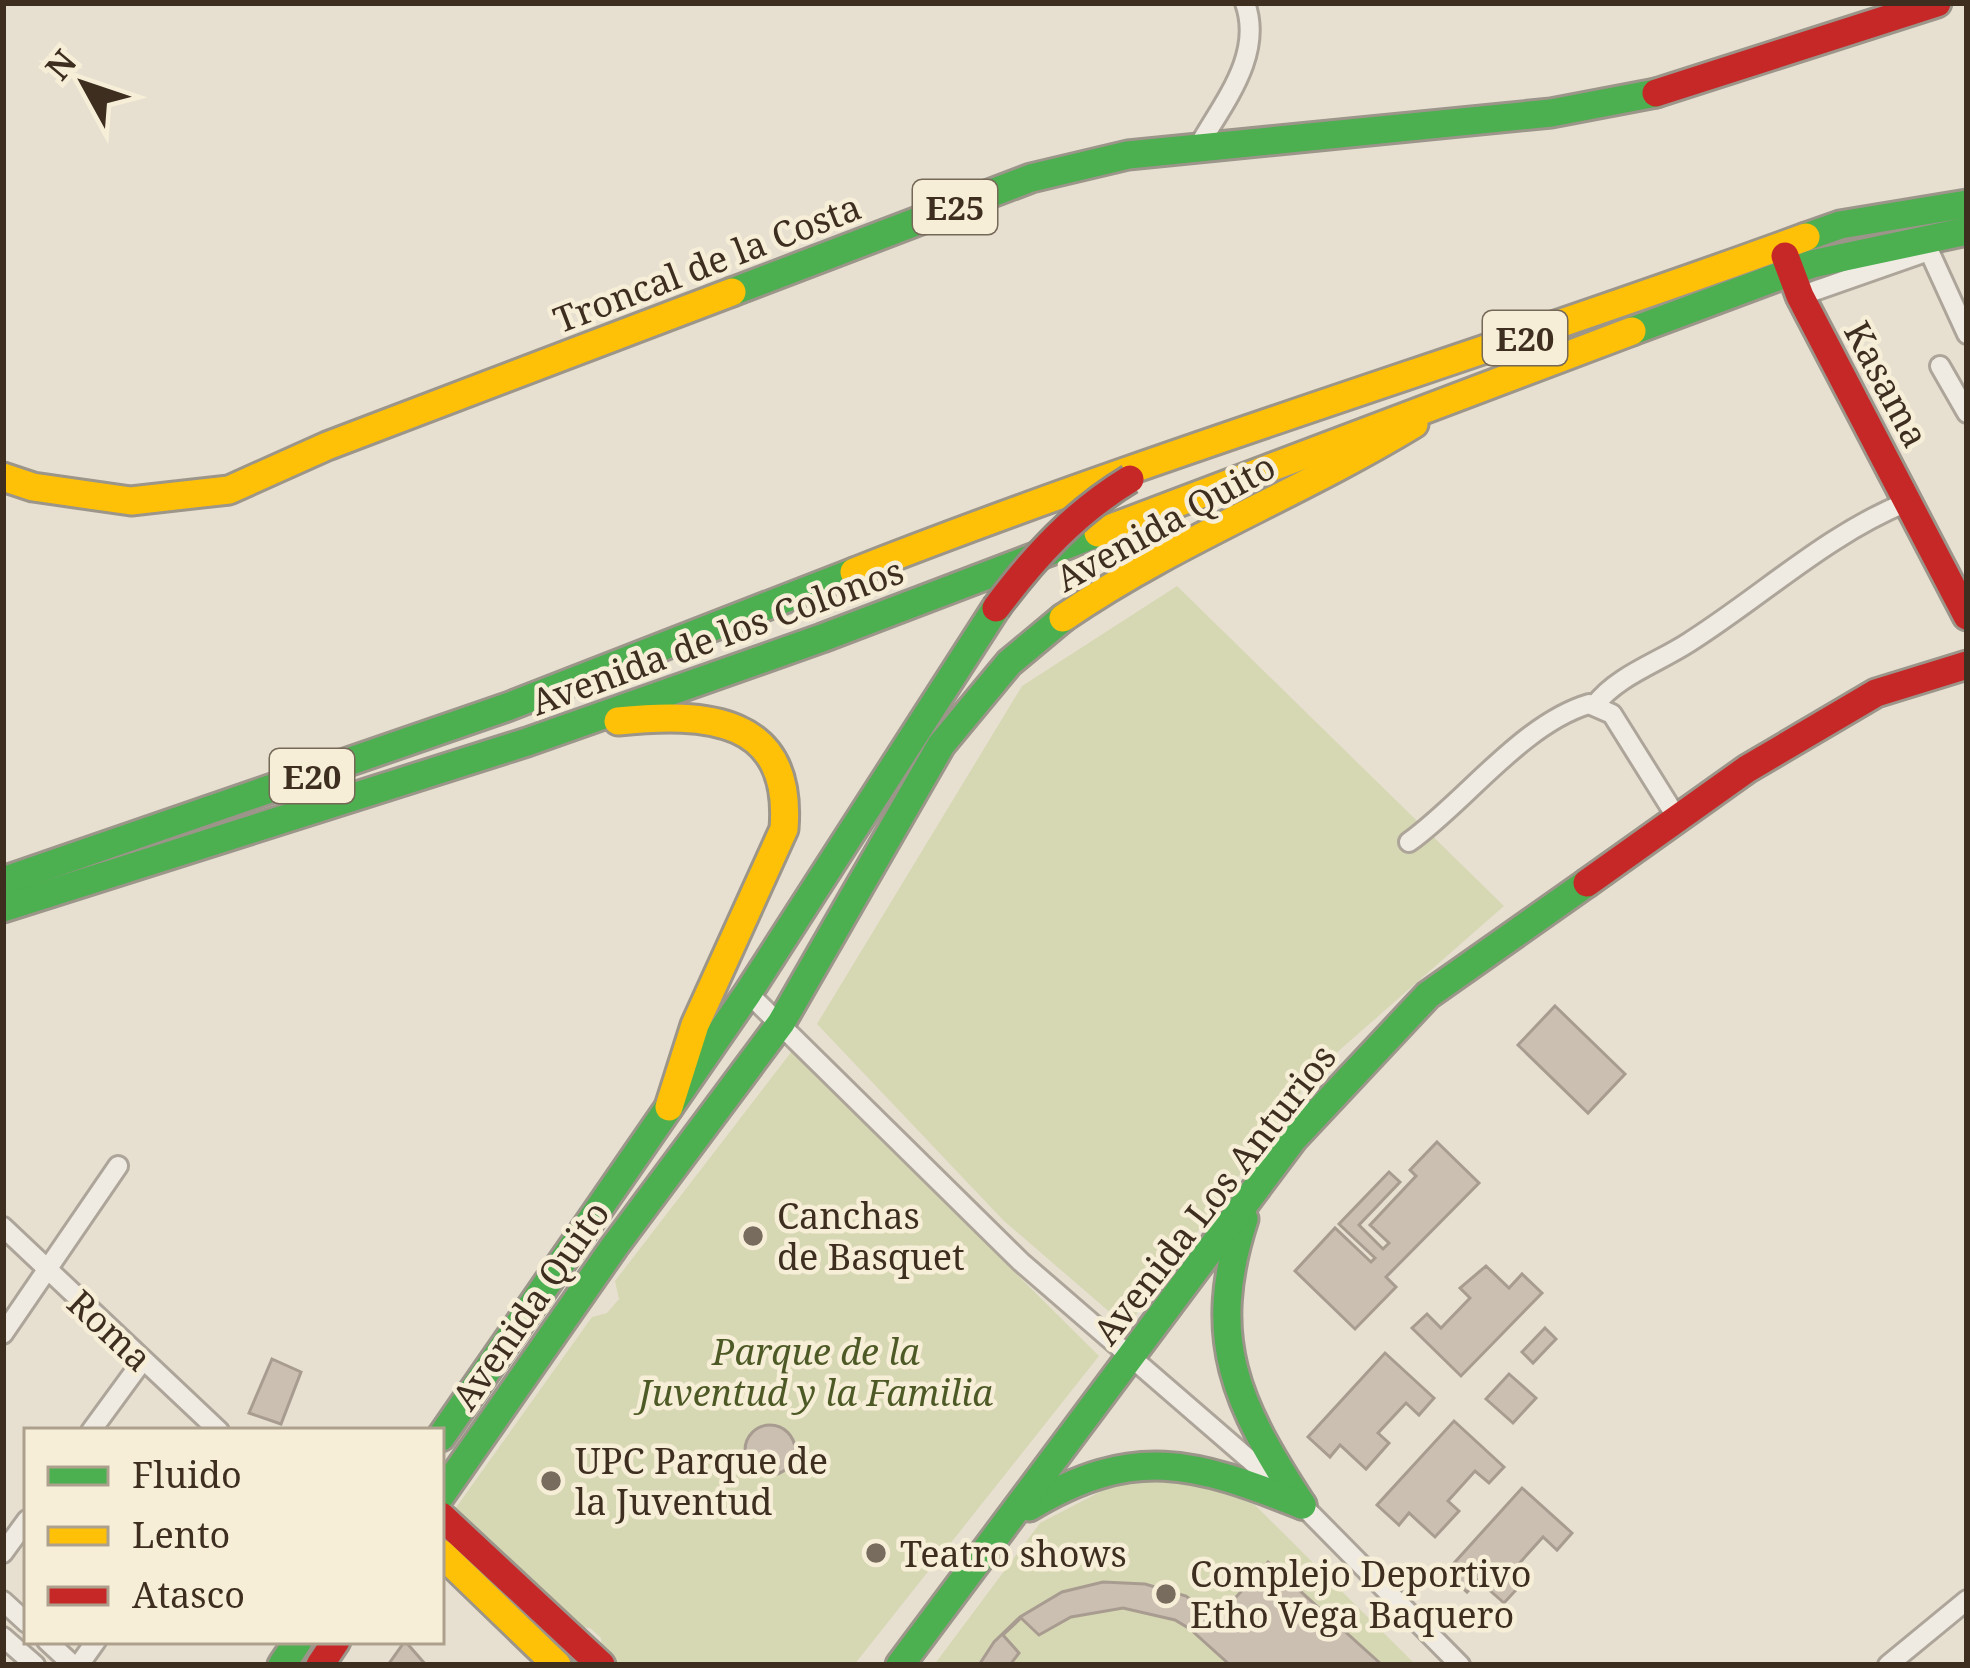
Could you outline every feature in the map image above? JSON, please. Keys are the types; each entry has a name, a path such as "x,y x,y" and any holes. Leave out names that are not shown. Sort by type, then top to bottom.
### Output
{"main road":[{"name":"Troncal de la Costa","path":"3,477 33,487 131,501 229,490 327,446 1031,178 1128,155 1551,113 1642,98 1937,3"},
{"name":"Avenida Quito","path":"444,1433 748,993 996,608 1040,547 1063,524 1130,479 1209,446 1790,272 1840,225 1967,204"},
{"name":"Avenida Quito","path":"444,1491 638,1214 781,1022 932,757 1010,663 1049,629 1126,578 1362,459 1445,404 1841,253 1925,243 1967,231"},
{"name":"Kasama","path":"1790,272 1967,616"},
{"name":"Avenida de los Colonos","path":"3,908 526,742 822,638 1445,404"},
{"name":"Avenida de los Colonos","path":"3,880 510,706 971,526 1209,446"},
{"name":"Avenida Los Anturios","path":"901,1665 1259,1182 1347,1077 1428,995 1747,770 1876,693 1967,665"},
{"path":"526,742 618,721 682,716 722,722 760,742 779,766 789,800 784,829 695,1025 669,1107"},
{"path":"720,975 748,993"},
{"path":"1259,1182 1237,1237 1224,1291 1226,1344 1240,1397 1262,1447 1302,1505"},
{"path":"1006,1523 1082,1476 1155,1465 1194,1466 1302,1505"},
{"path":"444,1519 601,1665"},
{"path":"444,1556 555,1663 578,1642"}],"street":[{"path":"1197,148 1250,51 1252,22 1245,3"},
{"path":"1967,242 1925,243 1967,334"},
{"path":"1940,366 1967,413"},
{"path":"1595,705 1605,692 1689,643 1802,562 1907,502"},
{"path":"1409,842 1482,775 1582,705 1595,705 1612,714 1677,818"},
{"path":"748,993 1021,1262 1302,1505 1460,1665"},
{"path":"3,1334 118,1166"},
{"name":"Roma","path":"3,1227 216,1428"},
{"path":"94,1428 143,1360"},
{"path":"3,1553 24,1524"},
{"path":"1888,1665 1967,1600"},
{"path":"3,1636 35,1665"},
{"path":"51,1644 76,1665"}],"green space":[{"path":"1177,586 1504,906 1318,1069 1127,1327 1003,1220 817,1024 1022,686"},
{"name":"Parque de la Juventud y la Familia","path":"792,1051 1099,1356 854,1665 619,1665 602,1650 601,1638 590,1628 579,1627 450,1516 592,1317 607,1313 619,1299 615,1281"},
{"name":"Complejo Deportivo Etho Vega Baquero","path":"1191,1479 1255,1505 1416,1665 934,1665 1040,1523 1119,1482"}],"building":[{"path":"1555,1006 1625,1074 1588,1113 1518,1045"},
{"path":"1437,1142 1479,1183 1386,1277 1396,1287 1355,1329 1295,1271 1335,1228 1371,1262 1375,1258 1339,1224 1389,1172 1400,1182 1359,1225 1383,1249 1389,1243 1370,1225 1416,1176 1410,1170"},
{"path":"1486,1266 1509,1288 1522,1274 1542,1293 1461,1376 1412,1328 1427,1314 1441,1328 1470,1298 1460,1288"},
{"path":"1545,1328 1556,1339 1533,1363 1522,1352"},
{"path":"1385,1353 1434,1398 1419,1415 1406,1403 1378,1433 1389,1443 1366,1469 1340,1445 1330,1457 1308,1437"},
{"path":"272,1359 301,1372 281,1424 249,1413"},
{"path":"1509,1374 1536,1398 1513,1423 1486,1399"},
{"path":"1454,1421 1504,1467 1489,1483 1475,1471 1448,1501 1459,1511 1435,1537 1409,1513 1399,1525 1377,1505"},
{"path":"770,1425 787,1433 795,1450 787,1467 770,1475 753,1467 745,1450 753,1433"},
{"path":"1522,1488 1572,1533 1557,1550 1543,1537 1516,1567 1527,1578 1504,1603 1478,1580 1467,1592 1446,1572"},
{"path":"1268,1562 1382,1665 1230,1665 1175,1620 1123,1608 1071,1617 1039,1635 1021,1618 1003,1635 1019,1653 1010,1665 979,1665 994,1642 1020,1617 1062,1592 1103,1582 1145,1584 1186,1596 1217,1618"},
{"path":"408,1644 426,1665 388,1665"}],"traffic: fast":[{"path":"732,292 1031,178 1128,155 1551,113 1656,93"},
{"path":"1806,237 1840,225 1967,204"},
{"path":"1632,331 1812,264 1967,231"},
{"path":"3,908 527,742 822,638 1098,533"},
{"path":"3,881 510,706 854,572"},
{"path":"444,1433 748,993 996,608"},
{"path":"444,1491 614,1247 781,1023 941,745 1009,663 1063,618"},
{"path":"900,1665 1293,1139 1428,995 1587,883"},
{"path":"1244,1219 1227,1300 1234,1369 1260,1435 1302,1505"},
{"path":"1029,1507 1101,1474 1164,1466 1229,1478 1302,1505"},
{"path":"282,1665 296,1644"}],"traffic: slow":[{"path":"854,572 1090,484 1806,237"},
{"path":"3,477 33,487 131,501 229,490 327,446 732,292"},
{"path":"1098,533 1632,331"},
{"path":"1063,618 1148,565 1414,424"},
{"path":"618,721 682,718 737,729 758,743 774,763 783,792 784,829 695,1025 669,1107"},
{"path":"444,1556 557,1665"}],"traffic: jam":[{"path":"1656,93 1937,3"},
{"path":"1785,256 1800,296 1967,616"},
{"path":"996,608 1057,537 1130,479"},
{"path":"1587,883 1747,769 1876,693 1967,665"},
{"path":"444,1519 601,1665"},
{"path":"320,1665 334,1644"}],"place":[{"name":"Canchas de Basquet","path":"753,1236"},
{"name":"UPC Parque de la Juventud","path":"551,1481"},
{"name":"Teatro shows","path":"876,1553"},
{"name":"Complejo Deportivo Etho Vega Baquero","path":"1166,1594"}]}
